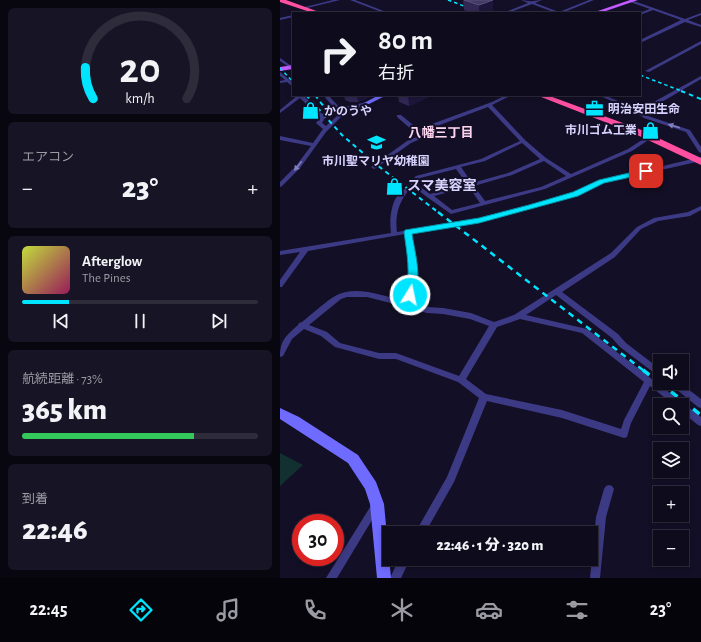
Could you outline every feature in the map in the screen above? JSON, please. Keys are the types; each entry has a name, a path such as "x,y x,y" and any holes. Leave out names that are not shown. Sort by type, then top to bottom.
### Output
{"highway":[{"path":"280,0 302,10 311,10 316,12"},
{"path":"543,96 650,137 700,158"}],"main road":[{"path":"598,12 631,0"},
{"path":"280,70 292,68"}],"street":[{"path":"302,10 338,0"},
{"path":"352,0 384,12"},
{"path":"523,0 556,12"},
{"path":"508,12 540,0"},
{"path":"562,12 592,0"},
{"path":"631,0 701,26"},
{"path":"641,14 653,9"},
{"path":"641,42 685,20 701,14"},
{"path":"280,19 292,16"},
{"path":"647,71 701,42"},
{"path":"280,59 292,68"},
{"path":"280,73 292,85"},
{"path":"640,112 701,77"},
{"path":"280,82 288,81"},
{"path":"280,112 301,96 322,118 319,123 326,129"},
{"path":"326,96 340,112"},
{"path":"280,185 298,167 340,112 367,103 382,96"},
{"path":"418,131 489,105 508,96"},
{"path":"280,253 486,218 576,194 601,182 700,158 688,131 646,117 640,112 602,96"},
{"path":"489,105 523,141 570,176"},
{"path":"374,167 409,142 422,138 423,136 418,131 400,116"},
{"path":"523,141 483,160 418,177 412,183 451,212 543,188 630,150 650,137"},
{"path":"280,138 314,145"},
{"path":"428,196 510,174 544,158"},
{"path":"458,167 484,204"},
{"path":"394,234 392,222 395,205 405,191"},
{"path":"461,380 494,325 519,316 613,255 639,228 656,219 690,214 701,208"},
{"path":"406,306 413,284 413,269 408,232"},
{"path":"280,285 306,248"},
{"path":"556,291 615,336 623,345 653,368"},
{"path":"280,354 283,343 302,325 338,297 346,294 367,294 406,306 471,316 494,325"},
{"path":"519,316 584,331 671,398"},
{"path":"302,325 324,334 338,345 379,356 396,356 461,380 484,396 562,414 624,434 627,423 648,381"},
{"path":"683,390 701,404"},
{"path":"424,526 451,479 484,396"},
{"path":"280,413 295,421 352,459 371,486 377,504 384,578"},
{"path":"689,413 701,422"},
{"path":"595,578 601,517 609,489"},
{"path":"331,578 377,504"},
{"path":"395,578 402,566"}],"green space":[{"path":"280,453 303,465 280,486"}],"building":[{"path":"464,0 493,0 479,5"}],"railway":[{"path":"448,0 479,12"},
{"path":"482,7 494,12"},
{"path":"280,68 292,81"},
{"path":"641,75 684,92"},
{"path":"681,91 701,99"},
{"path":"307,96 342,135 377,165 439,213"},
{"path":"316,96 331,116"},
{"path":"438,212 644,371"},
{"path":"643,370 701,415"}],"place":[{"name":"明治安田生命","path":"595,109"},
{"name":"かのうや","path":"311,111"},
{"name":"市川ゴム工業","path":"650,130"},
{"name":"市川聖マリヤ幼稚園","path":"376,142"},
{"name":"スマ美容室","path":"394,186"}],"district":[{"name":"八幡三丁目","path":"441,133"}],"route":[{"path":"410,295 413,284 413,269 408,232 479,220 532,207 576,194 601,182 646,171"}]}
